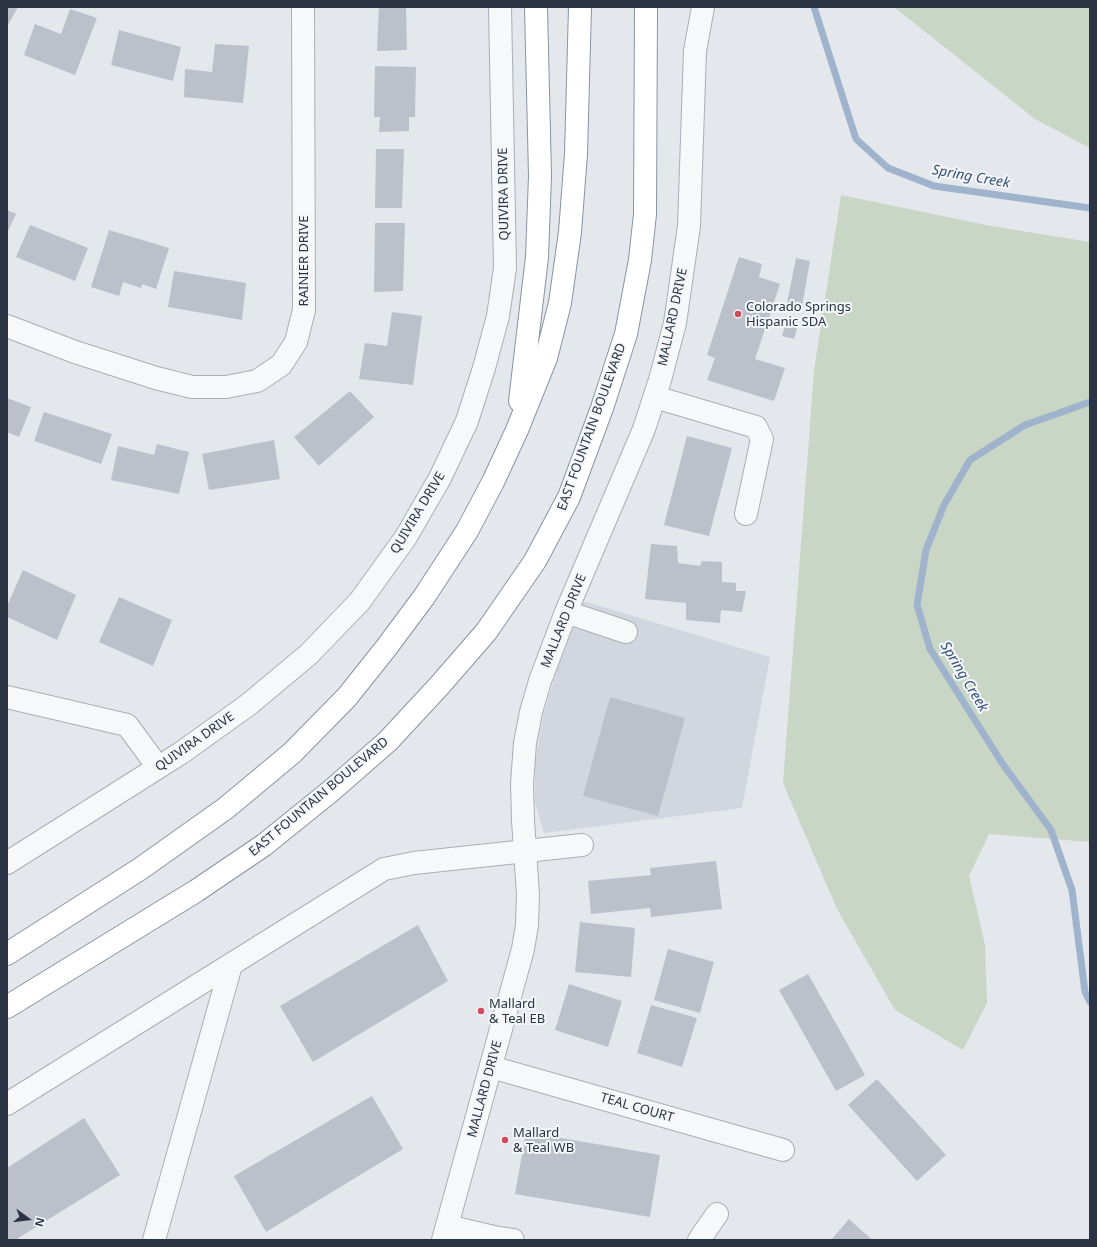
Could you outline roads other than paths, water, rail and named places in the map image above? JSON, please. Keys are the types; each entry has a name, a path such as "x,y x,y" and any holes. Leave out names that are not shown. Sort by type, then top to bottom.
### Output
{"highway":[{"path":"517,430 537,258 540,176 536,7"},
{"path":"7,954 140,869 226,808 292,753 347,697 386,648 424,597 467,532 493,482 517,430 546,358 560,303 570,232 576,154 580,7"},
{"path":"646,7 646,70"},
{"path":"646,70 656,7"},
{"name":"EAST FOUNTAIN BOULEVARD","path":"7,1006 196,891 264,845 332,790 388,741 439,686 486,632 535,561 569,497 602,408 626,334 640,260 645,214 646,70"}],"street":[{"name":"RAINIER DRIVE","path":"7,326 75,352 156,378 192,387 226,387 257,380 281,365 296,342 304,310 304,7"},
{"name":"QUIVIRA DRIVE","path":"7,862 181,753 248,705 309,654 360,600 406,538 440,478 467,421 484,368 498,316 504,268 500,7"},
{"name":"MALLARD DRIVE","path":"445,1233 523,949 527,925 528,895 522,784 525,743 531,712 540,680 566,612 639,443 655,397 675,324 689,226 695,51 703,7"},
{"path":"655,397 756,427 762,439 746,514"},
{"path":"566,612 626,632"},
{"path":"7,697 127,725 158,767"},
{"path":"7,1104 384,869 414,863 582,845"},
{"path":"154,1240 231,965"},
{"name":"TEAL COURT","path":"491,1067 783,1150"},
{"path":"698,1240 717,1214"},
{"path":"445,1233 513,1240"}],"waterway":[{"name":"Spring Creek","path":"814,7 856,139 888,168 934,186 1090,208"},
{"name":"Spring Creek","path":"1090,402 1025,425 970,460 944,505 926,550 917,605 930,649 1002,763 1051,830 1072,890 1085,992 1090,1002"}],"place":[{"name":"Colorado Springs Hispanic SDA","path":"738,314"},
{"name":"Mallard & Teal EB","path":"481,1011"},
{"name":"Mallard & Teal WB","path":"505,1140"}]}
